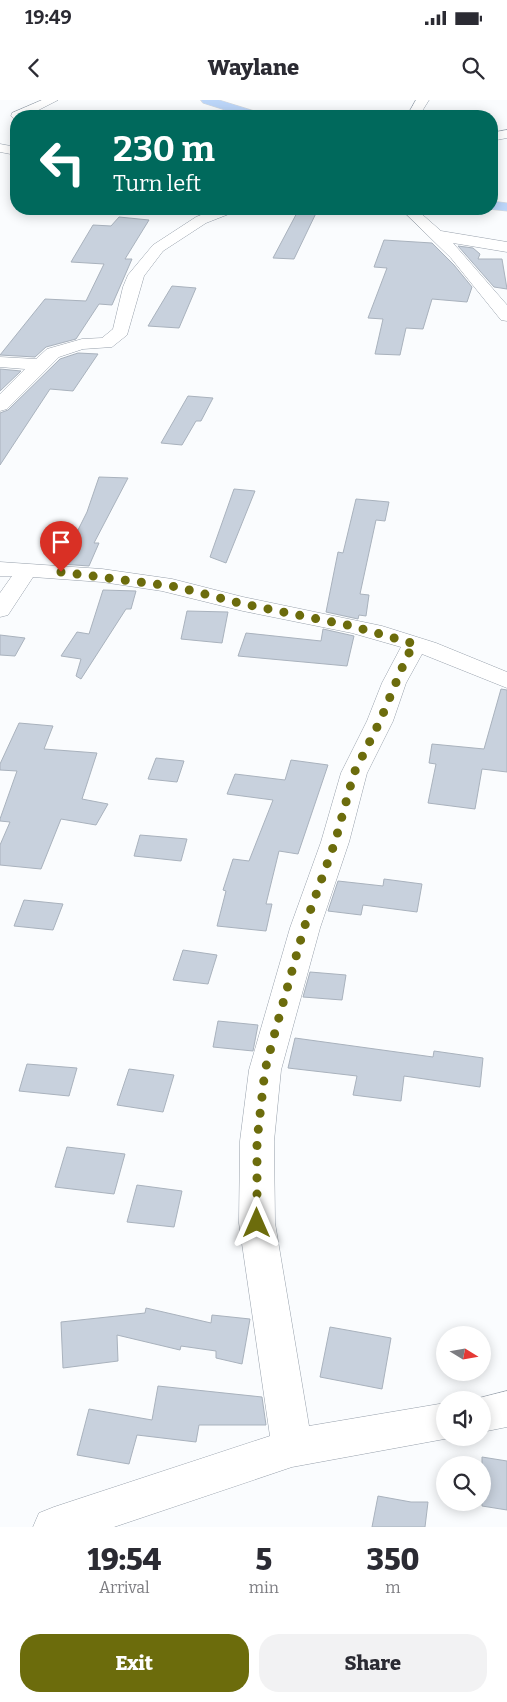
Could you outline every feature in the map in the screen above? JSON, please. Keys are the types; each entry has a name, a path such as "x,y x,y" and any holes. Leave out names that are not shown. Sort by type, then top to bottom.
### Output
{"main road":[{"path":"207,100 233,110"}],"street":[{"path":"31,110 52,100"},
{"path":"0,405 24,378 53,353 82,344 106,343 121,331 131,287 136,275 158,248 201,220 214,215"},
{"path":"414,215 457,255 507,316"},
{"path":"435,235 507,247"},
{"path":"0,362 40,365"},
{"path":"0,569 27,570 160,584 197,591 239,603 352,626 415,644 507,681"},
{"path":"0,610 27,570"},
{"path":"292,1448 257,1223 257,1141 265,1070 304,928 335,842 354,773 380,721 407,656 415,644"},
{"path":"491,1412 507,1409"},
{"path":"54,1527 292,1448 436,1423"}],"building":[{"path":"296,215 315,215 294,259 273,258"},
{"path":"119,217 149,220 125,259 132,259 112,305 99,304 76,339 46,347 35,357 0,355 45,299 86,301 104,264 71,262 93,225 111,226"},
{"path":"384,240 432,243 472,287 467,302 432,299 423,329 406,328 400,355 375,354 383,319 368,318 387,268 374,267"},
{"path":"458,246 473,248 480,254 478,259 502,259 507,289 494,287"},
{"path":"172,286 196,288 179,328 148,326"},
{"path":"78,353 98,354 73,391 50,389 0,465 0,413 8,410 60,359"},
{"path":"0,369 21,371 0,391"},
{"path":"188,396 213,398 201,421 196,421 182,445 161,443"},
{"path":"99,477 128,478 94,543 99,543 89,566 61,564 87,512"},
{"path":"234,489 255,491 226,563 210,557"},
{"path":"356,499 389,502 385,521 376,520 360,594 369,595 366,616 359,615 358,619 326,612 338,552 343,553"},
{"path":"103,590 136,591 131,609 126,609 81,679 76,676 81,659 61,656 77,632 89,634"},
{"path":"187,611 228,612 222,643 181,639"},
{"path":"323,629 354,636 347,666 238,656 246,633 321,641"},
{"path":"0,635 25,638 15,656 0,655"},
{"path":"501,689 507,690 507,772 482,769 475,809 428,803 436,764 429,763 432,744 484,749"},
{"path":"19,723 53,726 44,749 97,753 82,799 108,804 96,825 61,819 41,869 0,865 0,845 10,822 0,821 0,819 17,771 0,770 0,764"},
{"path":"156,758 184,761 177,782 148,779"},
{"path":"291,760 328,765 298,854 279,851 266,904 272,904 266,931 217,926 226,891 223,890 233,859 249,861 273,800 227,794 235,774 285,780"},
{"path":"140,835 187,839 181,861 134,856"},
{"path":"384,879 422,884 417,912 363,905 361,915 328,911 338,881 383,886"},
{"path":"24,900 63,904 53,930 14,926"},
{"path":"183,950 217,955 208,984 173,980"},
{"path":"310,972 346,975 342,1000 303,997"},
{"path":"218,1021 258,1025 253,1051 213,1047"},
{"path":"295,1038 433,1057 434,1051 483,1058 480,1087 404,1076 401,1101 353,1095 357,1076 288,1068"},
{"path":"27,1064 77,1068 69,1096 19,1091"},
{"path":"129,1069 174,1075 163,1112 117,1105"},
{"path":"67,1147 125,1154 114,1194 55,1187"},
{"path":"137,1185 182,1191 174,1227 127,1222"},
{"path":"146,1308 211,1323 212,1315 250,1319 242,1364 216,1358 216,1351 181,1346 180,1350 117,1335 118,1361 63,1368 61,1322 145,1313"},
{"path":"330,1327 391,1338 382,1389 320,1377"},
{"path":"158,1386 262,1397 266,1425 199,1425 196,1442 137,1435 129,1464 77,1455 89,1409 152,1420"},
{"path":"491,1458 507,1461 507,1510 491,1507"},
{"path":"378,1496 411,1502 428,1502 425,1527 372,1527"}],"route":[{"path":"61,572 178,587 239,603 352,626 415,644 394,683 380,721 354,773 335,842 304,928 278,1021 265,1070 257,1141 257,1223"}]}
